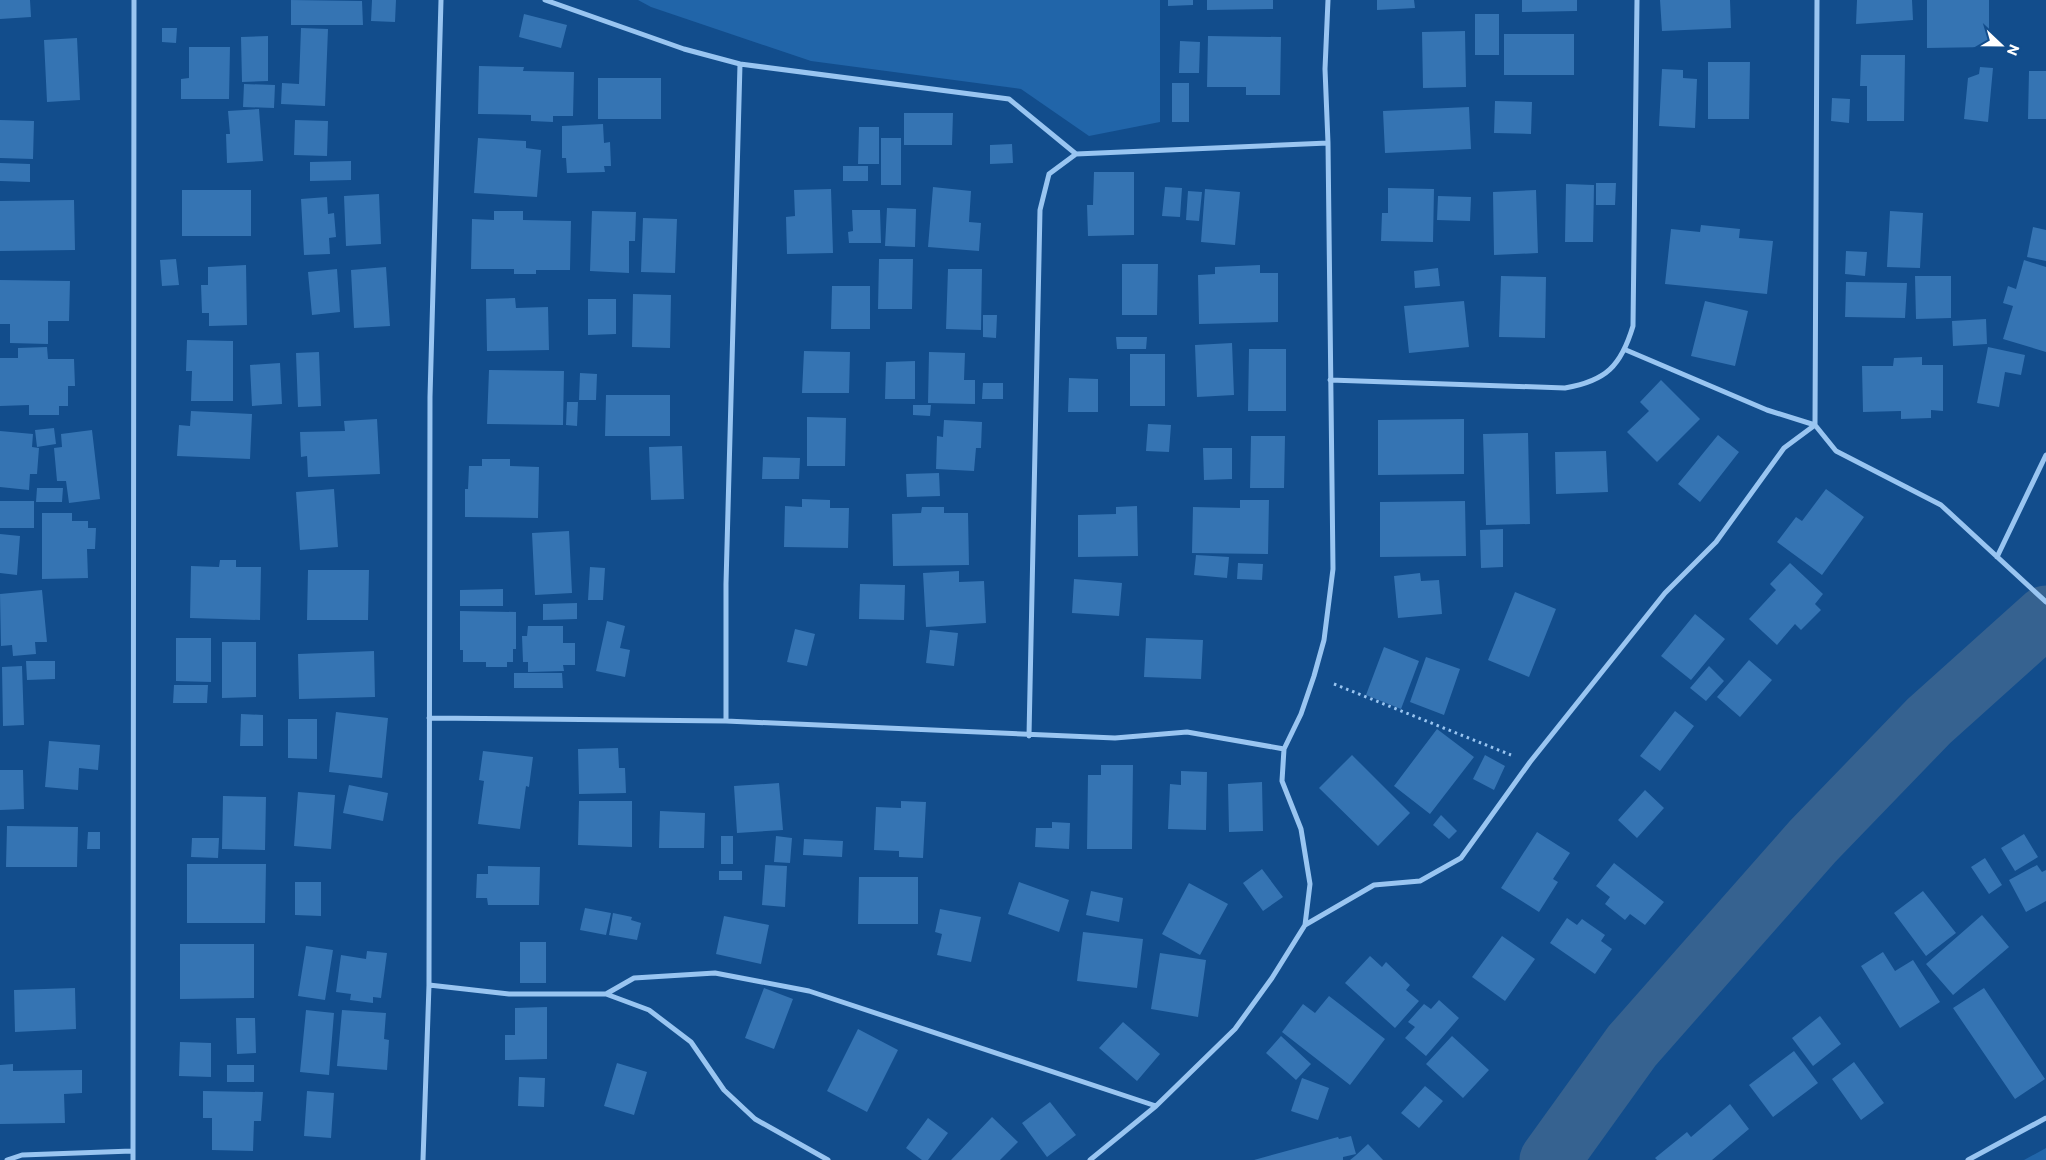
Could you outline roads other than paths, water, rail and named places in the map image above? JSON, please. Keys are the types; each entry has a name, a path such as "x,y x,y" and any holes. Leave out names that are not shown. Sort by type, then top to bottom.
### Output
{"street":[{"path":"133,1160 134,0"},
{"path":"423,1160 429,985 430,397 441,0"},
{"path":"545,0 684,49 740,64 1009,99 1076,154"},
{"path":"1090,1160 1156,1106 1235,1029 1272,978 1305,925 1310,884 1301,829 1282,781 1284,749 1301,714 1324,640 1334,570 1328,143 1325,69 1328,0"},
{"path":"1330,380 1565,388 1588,384 1611,370 1626,350 1633,326 1637,0"},
{"path":"1816,425 1817,0"},
{"path":"726,721 726,584 740,64"},
{"path":"1029,736 1040,210 1049,174 1076,154 1328,143"},
{"path":"1626,350 1767,410 1816,425 1836,451 1941,505 2046,602"},
{"path":"1305,925 1374,885 1420,881 1461,858 1530,762 1665,593 1716,542 1784,448 1816,425"},
{"path":"1997,557 2046,454"},
{"path":"429,718 726,721 1029,736 1115,738 1187,732 1284,749"},
{"path":"606,994 634,978 715,973 809,992 1156,1106"},
{"path":"429,985 509,994 606,994 649,1010 691,1042 724,1090 755,1119 828,1160"},
{"path":"1968,1160 2046,1118"},
{"path":"8,1160 22,1155 132,1151"}],"waterway":[{"path":"1550,1160 1632,1046 1813,841 1929,721 2046,616"}]}
